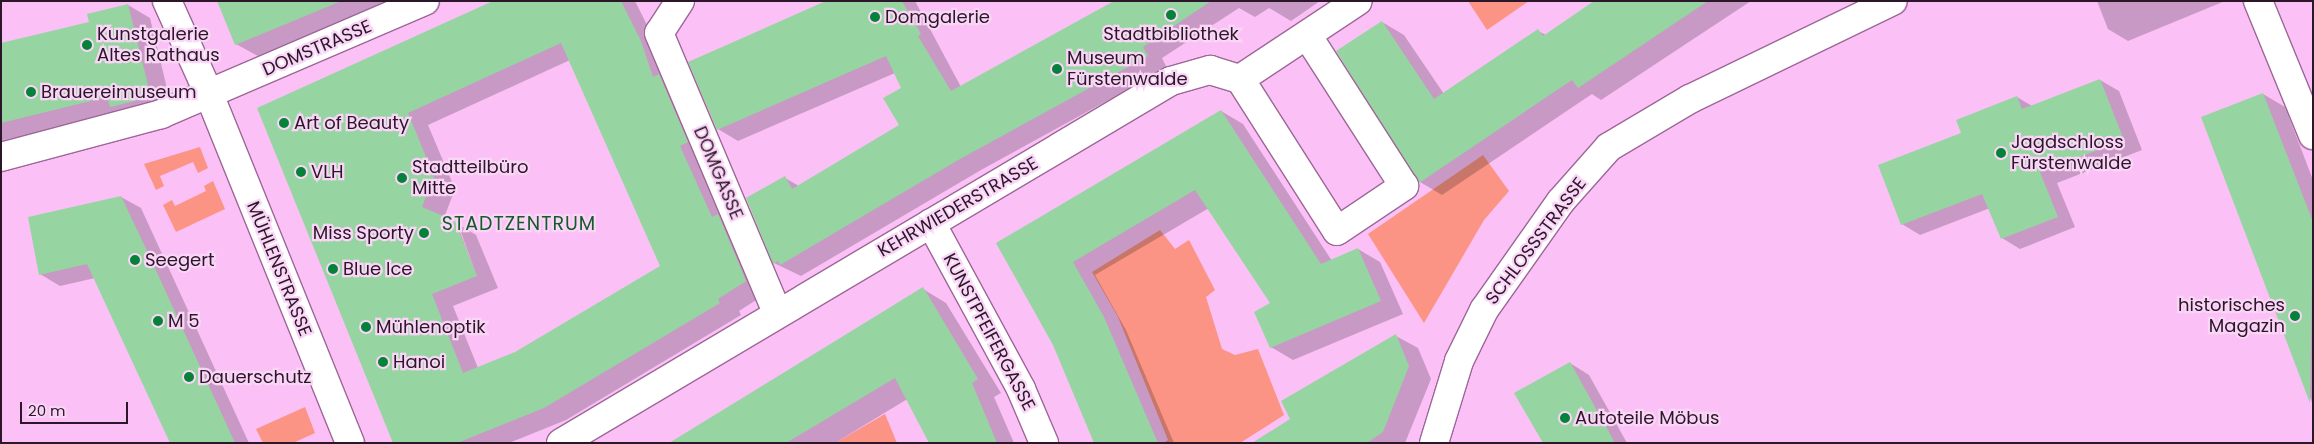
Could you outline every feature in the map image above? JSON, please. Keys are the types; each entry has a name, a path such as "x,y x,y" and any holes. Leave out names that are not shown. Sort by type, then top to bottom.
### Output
{"street":[{"name":"MÜHLENSTRASSE","path":"167,1 209,94 350,443"},
{"name":"DOMSTRASSE","path":"1,157 105,132 161,114 425,1"},
{"name":"DOMGASSE","path":"680,1 659,33 776,313"},
{"path":"1307,35 1404,186 1337,231 1240,79 1358,1"},
{"name":"SCHLOSSSTRASSE","path":"1434,443 1459,361 1484,310 1561,201 1609,147 1690,99 1893,1"},
{"path":"2258,1 2313,135"},
{"name":"KEHRWIEDERSTRASSE","path":"562,443 776,313 1171,81 1210,70 1240,79"},
{"name":"KUNSTPFEIFERGASSE","path":"932,223 1021,389 1044,443"}],"shaded area":[{"path":"1468,1 1529,1 1487,30"},
{"path":"200,147 208,168 198,173 193,162 160,176 164,186 156,190 144,164"},
{"path":"1483,155 1509,191 1484,220 1424,323 1368,234"},
{"path":"213,181 225,209 176,232 163,205 172,200 175,206 206,191 204,186"},
{"path":"1160,230 1175,249 1189,240 1215,290 1206,297 1222,349 1235,355 1258,349 1284,415 1240,443 1163,443 1168,440 1118,317 1092,272"},
{"path":"305,407 315,433 293,443 263,443 256,429"},
{"path":"885,414 897,443 835,443"}],"building":[{"path":"217,1 338,1 339,2 235,45"},
{"path":"493,1 621,1 641,41 653,77 659,74 688,142 680,146 712,217 718,214 746,281 718,299 720,303 544,408 457,443 393,443 257,108","holes":["561,43 660,266 515,352 463,373 432,294 477,276 455,221 422,207 434,176 408,113"]},
{"path":"826,1 902,1 921,34 918,36 951,91 1114,1 1211,1 1143,47 1148,56 960,159 780,265 778,261 773,264 746,198 785,176 792,189 899,125 883,98 901,88 886,56 717,130 688,62"},
{"path":"1594,1 1708,1 1578,88 1572,80 1419,183 1336,51 1382,21 1434,99 1538,29 1543,36"},
{"path":"128,4 151,97 110,107 107,97 1,123 1,43 89,22 87,14"},
{"name":"Jagdschloss Fürstenwalde","path":"2100,79 2124,140 2040,172 2058,217 2001,239 1982,194 1901,225 1878,165 1961,133 1956,120 2017,96 2022,109"},
{"name":"historisches Magazin","path":"2263,93 2313,222 2310,403 2201,117"},
{"path":"1221,110 1321,264 1358,248 1381,301 1270,348 1254,312 1270,303 1195,190 1073,262 1104,317 1158,443 1094,443 1053,345 996,243"},
{"path":"121,196 235,443 170,443 87,264 39,275 28,217"},
{"path":"923,287 978,379 972,383 997,443 929,443 895,378 786,443 669,443"},
{"path":"1396,334 1409,366 1383,432 1367,443 1252,443 1290,419 1281,401"},
{"name":"Autoteile Möbus","path":"1570,362 1615,443 1543,443 1514,393"}],"place":[{"name":"Stadtbibliothek","path":"1171,15"},
{"name":"Domgalerie","path":"875,17"},
{"name":"Kunstgalerie Altes Rathaus","path":"87,45"},
{"name":"Museum Fürstenwalde","path":"1057,69"},
{"name":"Brauereimuseum","path":"31,92"},
{"name":"Art of Beauty","path":"284,123"},
{"name":"Jagdschloss Fürstenwalde","path":"2001,153"},
{"name":"VLH","path":"301,172"},
{"name":"Stadtteilbüro Mitte","path":"402,178"},
{"name":"Miss Sporty","path":"424,233"},
{"name":"Seegert","path":"135,260"},
{"name":"Blue Ice","path":"333,269"},
{"name":"historisches Magazin","path":"2295,316"},
{"name":"M 5","path":"158,321"},
{"name":"Mühlenoptik","path":"366,327"},
{"name":"Hanoi","path":"383,362"},
{"name":"Dauerschutz","path":"189,377"},
{"name":"Autoteile Möbus","path":"1565,418"}],"district":[{"name":"STADTZENTRUM","path":"519,224"}]}
